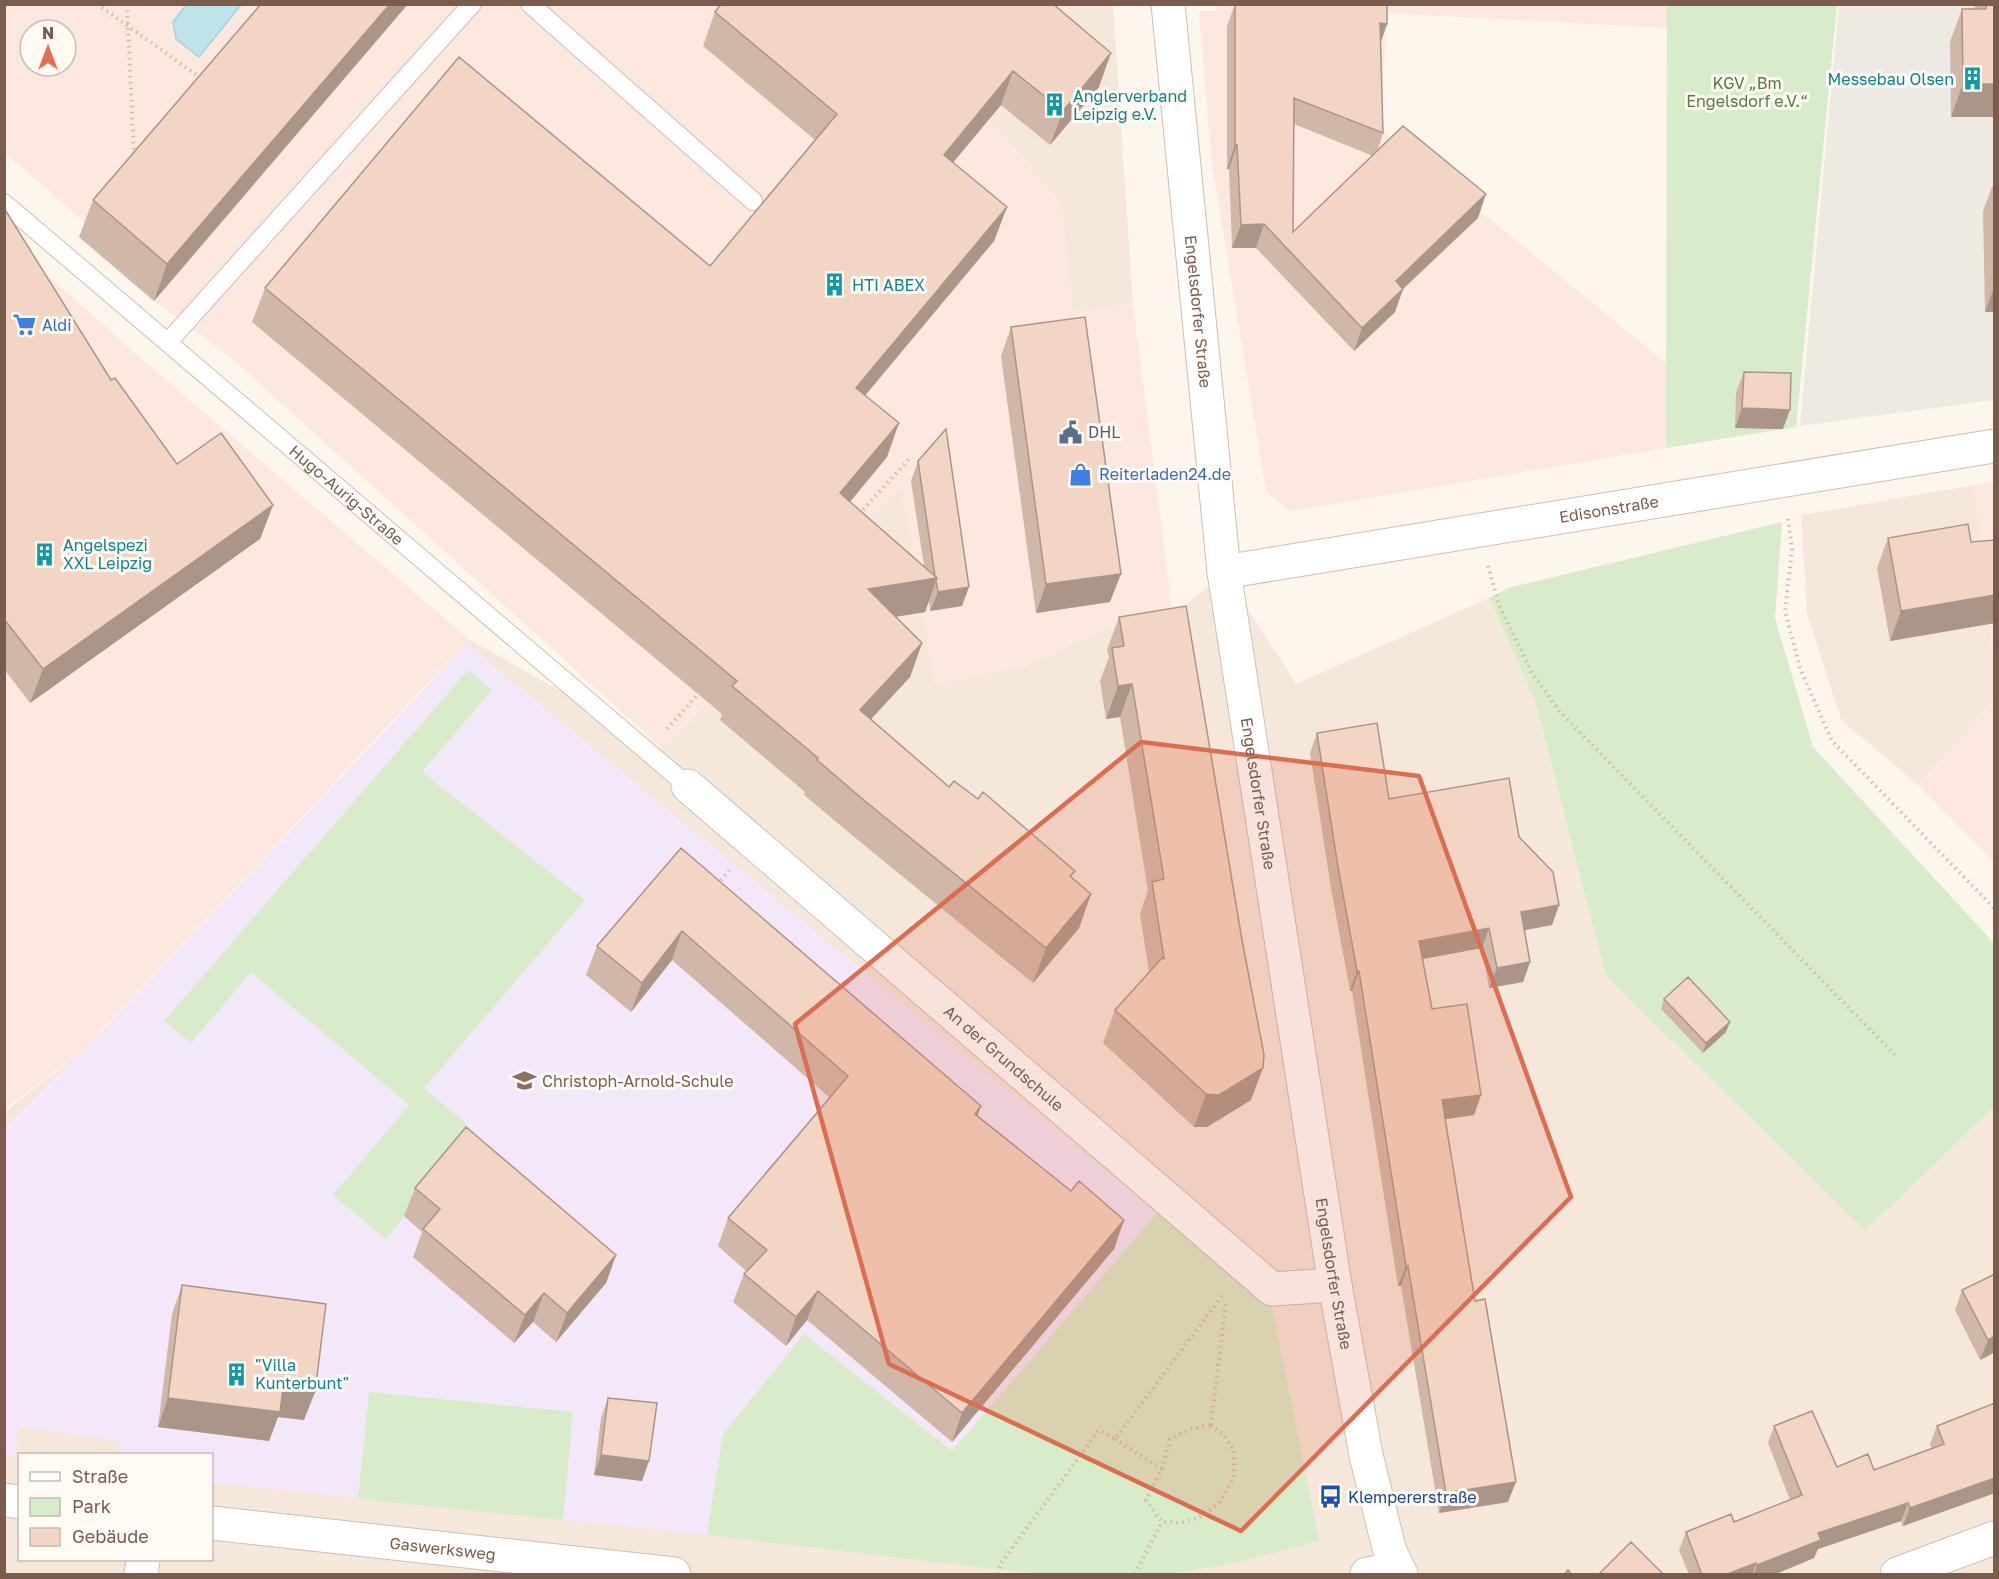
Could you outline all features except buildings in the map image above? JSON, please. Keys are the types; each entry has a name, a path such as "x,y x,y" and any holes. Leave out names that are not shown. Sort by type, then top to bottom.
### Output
{"street":[{"name":"Engelsdorfer Straße","path":"1168,4 1224,572 1335,1285 1366,1455 1390,1552 1389,1573"},
{"name":"Edisonstraße","path":"1224,572 1995,446"},
{"name":"An der Grundschule","path":"688,786 1272,1289 1335,1285"},
{"name":"Gaswerksweg","path":"213,1523 674,1575"},
{"path":"1910,1572 1995,1538"}],"lane":[{"path":"168,342 472,4"},
{"path":"530,4 753,201"},
{"name":"Hugo-Aurig-Straße","path":"4,203 688,786"}],"path":[{"path":"97,4 210,85"},
{"path":"127,4 135,161"},
{"path":"853,521 909,459"},
{"path":"1783,482 1792,550 1785,611 1800,668 1832,741 1995,908"},
{"path":"1478,531 1499,605 1531,671 1560,712 1899,1058"},
{"path":"648,751 703,689"},
{"path":"1115,1439 1227,1288 1211,1425"},
{"path":"1211,1425 1224,1435 1234,1450 1234,1478 1218,1504 1198,1518 1179,1522 1162,1522 1146,1500 1162,1469 1170,1439 1191,1429 1211,1425"},
{"path":"998,1575 1001,1563 1099,1430 1162,1469"},
{"path":"1135,1575 1162,1522"}],"highlighted area":[{"path":"1141,742 1419,776 1571,1197 1241,1531 889,1364 795,1024"}],"shaded area":[{"path":"1216,4 1667,5 1667,28 1387,13 1380,129 1666,363 1666,448 1291,511 1266,492 1212,165 1199,11 1216,11"},
{"path":"5,5 999,5 1050,47 990,118 1061,203 1073,312 1133,304 1173,616 1118,623 1026,666 935,685 901,487 664,750 228,355 154,301 79,237 89,226 5,153"},
{"path":"999,5 1113,5 1133,304 1073,312 1061,203 990,118 1050,47"},
{"path":"1839,5 1994,5 1994,400 1800,426"},
{"path":"5,238 143,360 469,639 82,1051 5,1109"},
{"path":"1994,482 1994,664 1975,485"},
{"path":"1975,485 1994,664 1994,700 1918,785 1841,720 1807,613 1801,515"},
{"path":"901,487 1026,666 1118,623 1173,616 1224,572 1296,684 1489,598 1535,701 1606,976 1865,1231 1994,1107 1994,1574 5,1574 5,1112 142,1004 469,639 664,750"},
{"name":"Christoph-Arnold-Schule","path":"467,644 1157,1213 952,1451 804,1334 723,1434 707,1535 213,1483 213,1453 117,1453 118,1441 19,1427 15,1457 5,1455 4,1128 99,1034"},
{"path":"1994,700 1994,862 1918,785"}],"green space":[{"name":"KGV „Bm Engelsdorf e.V.“","path":"1667,5 1837,5 1796,427 1666,448"},
{"path":"1782,522 1775,618 1813,747 1994,943 1994,1107 1865,1231 1606,976 1535,701 1489,598 1508,588"},
{"path":"468,670 492,690 422,772 585,900 424,1088 475,1132 386,1239 333,1195 409,1105 251,972 191,1043 164,1021"},
{"path":"1157,1213 1272,1308 1319,1541 1235,1563 1170,1574 1037,1574 707,1535 723,1434 804,1334 952,1451"},
{"path":"369,1392 573,1412 563,1520 358,1499"}],"water":[{"path":"186,5 241,5 199,57 176,39 173,22"}],"place":[{"name":"Messebau Olsen","path":"1972,79"},
{"name":"Anglerverband Leipzig e.V.","path":"1055,105"},
{"name":"HTI ABEX","path":"834,285"},
{"name":"Aldi","path":"24,325"},
{"name":"DHL","path":"1070,432"},
{"name":"Reiterladen24.de","path":"1081,474"},
{"name":"Angelspezi XXL Leipzig","path":"45,554"},
{"name":"Christoph-Arnold-Schule","path":"524,1081"},
{"name":"\"Villa Kunterbunt\"","path":"237,1374"},
{"name":"Klempererstraße","path":"1330,1497"}]}
